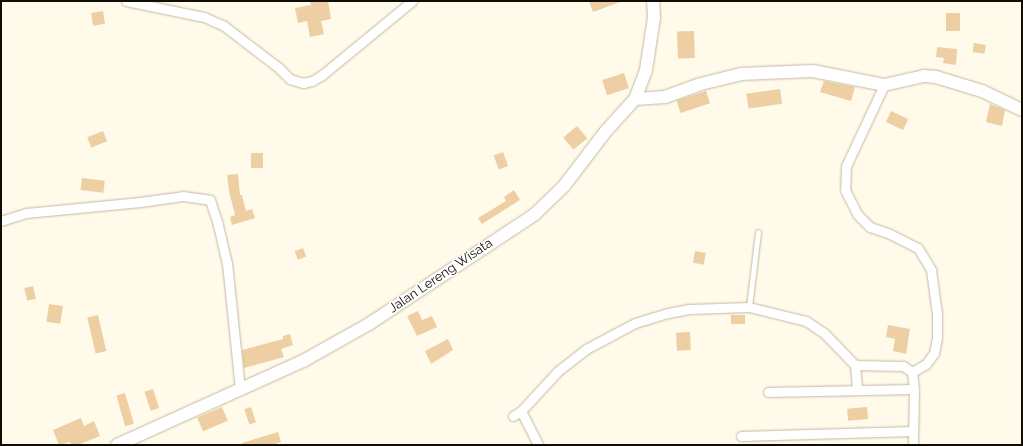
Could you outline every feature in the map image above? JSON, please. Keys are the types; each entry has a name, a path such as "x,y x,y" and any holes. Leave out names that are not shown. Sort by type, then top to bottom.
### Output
{"main road":[{"name":"Jalan Lereng Wisata","path":"117,445 302,361 369,324 535,214 564,186 606,131 635,99 642,82 649,56 654,18 653,1"},
{"path":"635,99 664,97 701,84 741,74 813,72 884,85 924,76 936,77 982,91 1022,110"}],"street":[{"path":"126,1 204,17 224,26 279,68 290,79 303,83 312,81 322,75 412,1"},
{"path":"884,85 846,166 845,190 856,214 870,227 890,234 918,248 931,270 936,308 937,338 934,352 926,364 912,372"},
{"path":"1,221 26,213 140,202 183,196 210,200 218,224 226,263 240,389"},
{"path":"538,445 517,414 558,371 586,349 635,323 668,313 689,309 749,307 791,317 812,324 824,333 855,365 857,390"},
{"path":"855,365 899,365 908,368 912,372 914,389 913,445"},
{"path":"768,392 914,389"},
{"path":"741,436 913,431"}],"lane":[{"path":"749,307 758,234"}],"building":[{"path":"310,1 328,1 331,19 321,21 324,34 310,37 307,21 298,23 295,8 311,5"},
{"path":"589,1 619,1 620,2 593,12"},
{"path":"103,11 105,24 93,26 91,13"},
{"path":"946,13 960,13 960,31 946,31"},
{"path":"694,31 695,58 678,59 677,32"},
{"path":"974,43 986,45 984,54 973,52"},
{"path":"937,47 957,49 956,65 943,63 944,58 936,57"},
{"path":"624,73 629,88 607,95 602,80"},
{"path":"824,81 855,87 851,101 820,92"},
{"path":"780,89 782,104 748,109 746,94"},
{"path":"706,91 710,103 681,113 677,101"},
{"path":"990,104 1005,110 1002,126 986,122"},
{"path":"891,111 908,119 903,130 886,122"},
{"path":"577,126 587,138 573,150 563,138"},
{"path":"103,131 107,141 91,148 87,137"},
{"path":"503,152 508,166 499,170 494,155"},
{"path":"251,153 263,153 263,168 251,168"},
{"path":"238,174 240,195 242,195 246,211 252,209 255,218 232,225 230,217 235,215 227,175"},
{"path":"82,178 105,181 103,193 81,190"},
{"path":"514,190 520,200 482,224 478,218 506,201 504,197"},
{"path":"303,248 306,256 298,260 295,251"},
{"path":"695,251 706,253 704,265 693,263"},
{"path":"33,286 36,299 27,301 24,288"},
{"path":"49,304 63,306 60,324 46,322"},
{"path":"418,311 422,320 432,316 437,327 417,336 407,316"},
{"path":"98,315 106,351 96,354 87,317"},
{"path":"731,315 745,315 745,324 731,324"},
{"path":"888,325 910,329 906,354 893,351 895,339 886,337"},
{"path":"690,332 691,350 677,351 676,333"},
{"path":"290,334 293,345 281,349 284,357 244,368 242,350 283,339 283,336"},
{"path":"448,339 453,350 431,364 425,351"},
{"path":"153,389 159,408 151,411 144,392"},
{"path":"125,393 134,424 125,426 116,395"},
{"path":"222,407 228,421 203,431 197,418"},
{"path":"251,407 256,422 249,424 244,409"},
{"path":"867,407 868,419 848,421 847,409"},
{"path":"81,418 84,426 94,421 100,436 78,445 71,445 70,442 59,445 53,430"},
{"path":"278,432 281,442 273,445 242,445 242,443"}]}
